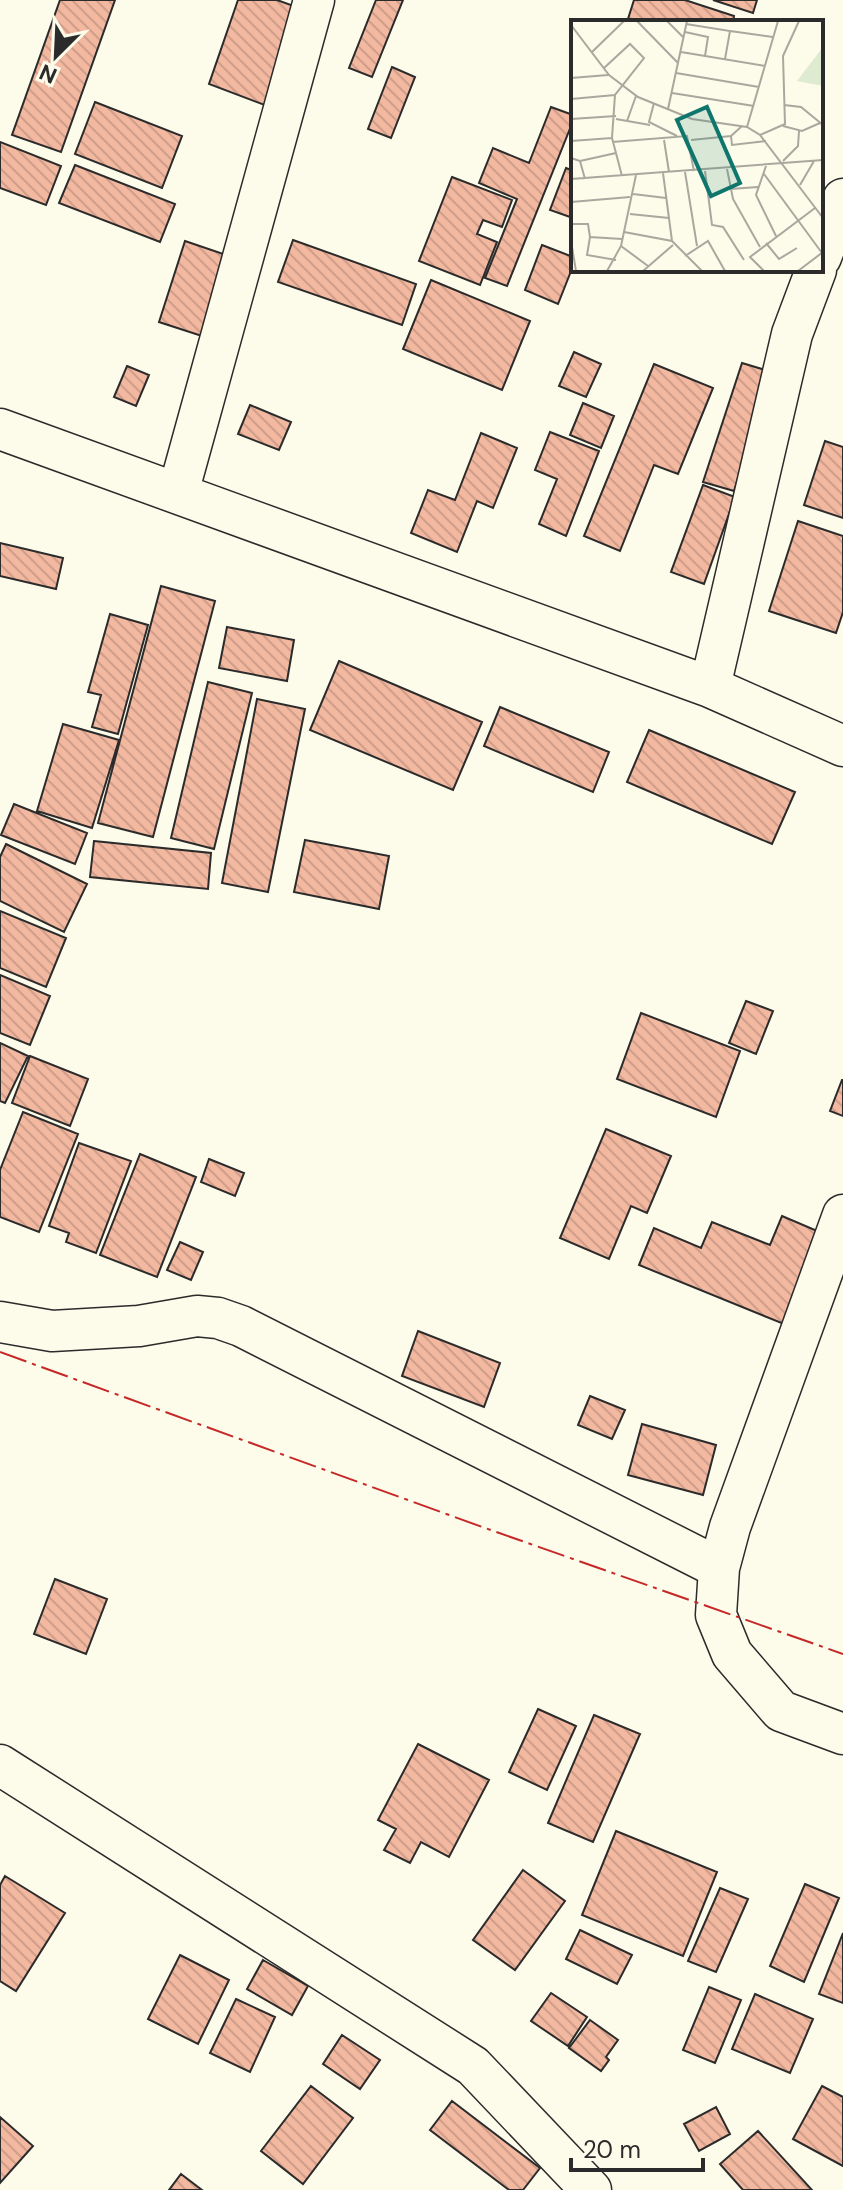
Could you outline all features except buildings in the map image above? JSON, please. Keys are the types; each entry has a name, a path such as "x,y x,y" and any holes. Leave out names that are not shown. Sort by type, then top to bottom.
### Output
{"street":[{"path":"178,493 314,0"},
{"path":"823,252 843,199"},
{"path":"710,687 792,334 815,272"},
{"path":"0,429 710,687 843,746"},
{"path":"843,1215 730,1527 719,1568 716,1615 732,1654 781,1711 843,1734"},
{"path":"0,1322 52,1331 139,1326 197,1316 218,1318 241,1326 719,1568"},
{"path":"0,1765 473,2066 591,2190"}],"power":[{"path":"0,1352 843,1654"}]}
